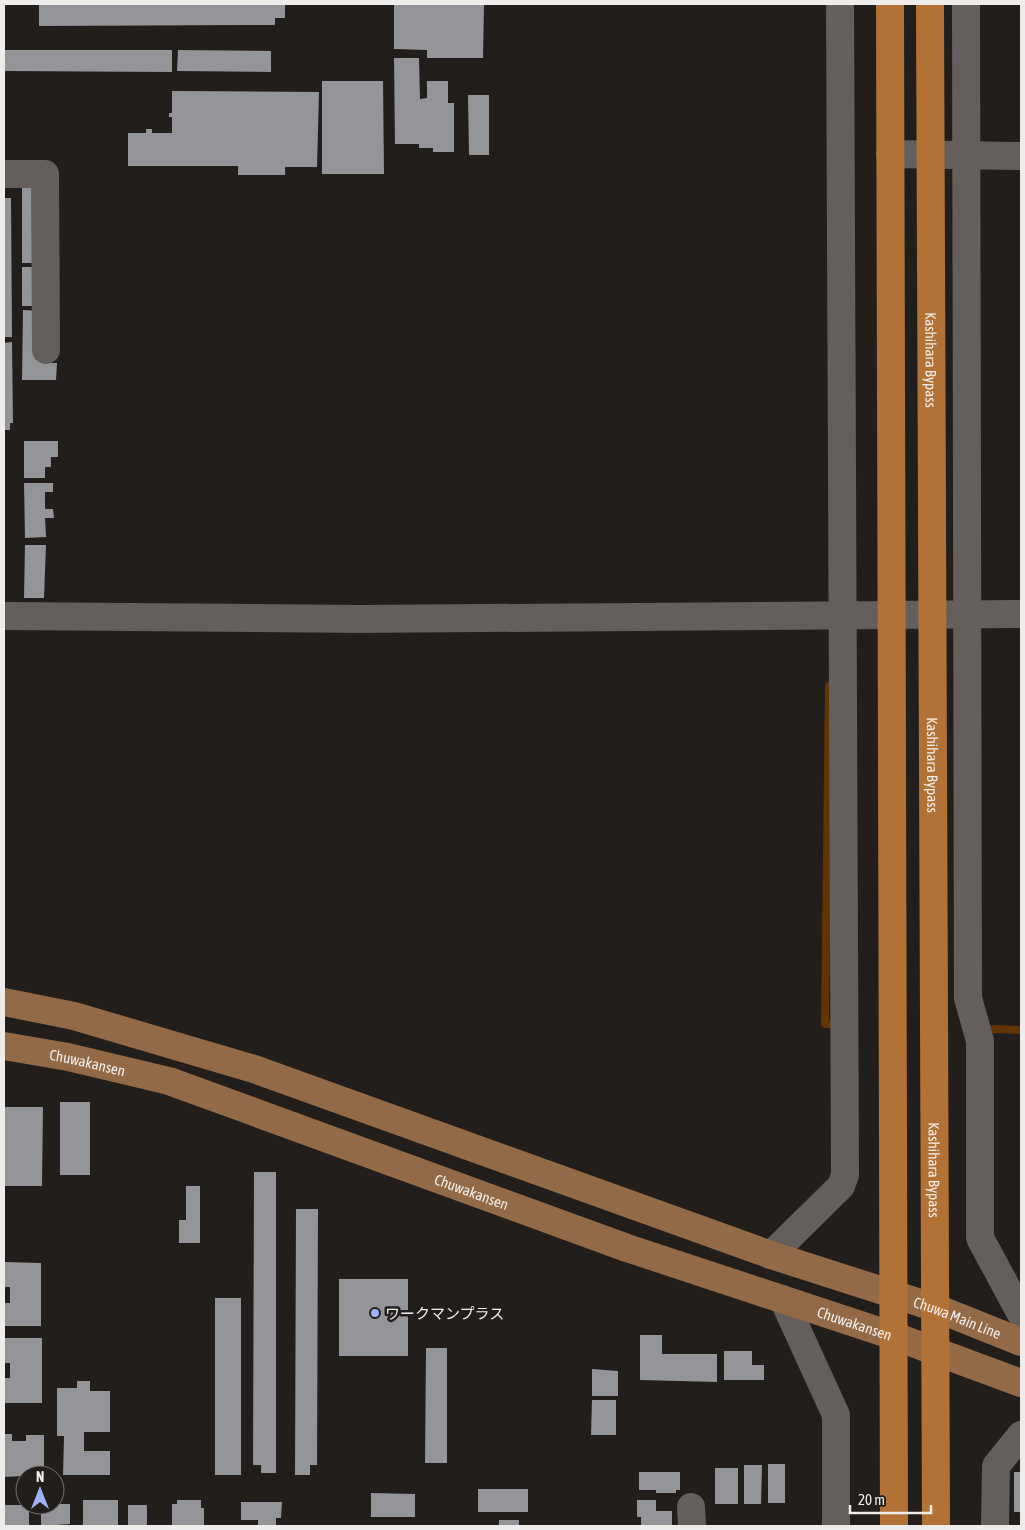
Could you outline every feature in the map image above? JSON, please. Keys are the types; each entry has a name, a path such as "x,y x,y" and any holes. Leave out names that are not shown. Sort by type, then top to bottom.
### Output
{"highway":[{"path":"890,4 894,1526"},
{"name":"Kashihara Bypass","path":"930,4 936,1526"}],"main road":[{"path":"4,1002 74,1016 254,1069 772,1254 894,1294"},
{"name":"Chuwakansen","path":"4,1046 68,1057 169,1081 627,1248 936,1351"},
{"name":"Chuwa Main Line","path":"894,1294 936,1308 1021,1342"},
{"path":"936,1351 1021,1383"}],"street":[{"path":"772,1254 841,1186 845,1175 840,4"},
{"path":"966,4 968,998 980,1041 980,1238 1021,1314"},
{"path":"890,154 1021,156"},
{"path":"4,174 45,174 46,350"},
{"path":"4,616 370,619 1021,614"},
{"path":"783,1299 836,1415 836,1526"},
{"path":"995,1526 996,1466 1021,1435"}],"building":[{"path":"39,4 285,4 285,18 275,18 275,25 39,26"},
{"path":"394,4 484,4 483,58 427,58 427,50 394,49"},
{"path":"4,50 172,50 172,72 4,71"},
{"path":"178,50 271,51 271,72 177,71"},
{"path":"394,58 419,58 420,99 427,98 427,81 448,81 448,103 454,103 454,152 433,152 433,148 419,148 419,144 395,144"},
{"path":"322,81 383,81 384,174 322,174"},
{"path":"172,91 319,92 317,167 285,167 285,175 238,175 238,166 128,166 128,133 146,133 146,129 152,129 152,133 172,133 172,117 169,117 169,113 172,113"},
{"path":"468,95 489,95 489,155 469,155"},
{"path":"22,183 40,183 40,263 22,263"},
{"path":"4,198 11,198 12,337 4,337"},
{"path":"22,267 41,267 41,306 22,306"},
{"path":"23,310 41,311 41,363 57,363 56,380 22,380"},
{"path":"12,342 13,423 10,423 10,430 4,430 4,343"},
{"path":"24,441 58,441 58,457 51,457 51,467 45,467 45,478 24,478"},
{"path":"24,483 53,483 53,492 45,492 45,509 53,509 54,518 45,518 46,537 25,538"},
{"path":"25,545 46,545 44,598 24,598"},
{"path":"60,1102 90,1102 90,1175 60,1175"},
{"path":"4,1107 43,1107 42,1186 4,1186"},
{"path":"254,1172 276,1172 276,1473 261,1473 261,1465 253,1465"},
{"path":"186,1186 200,1186 200,1243 179,1243 179,1220 186,1220"},
{"path":"296,1209 318,1209 317,1465 310,1465 310,1475 295,1475"},
{"path":"4,1262 41,1263 41,1326 4,1326 4,1303 10,1303 10,1287 4,1287"},
{"path":"339,1279 408,1279 408,1356 339,1356"},
{"path":"215,1298 241,1298 241,1475 215,1475"},
{"path":"640,1335 662,1335 662,1354 717,1354 717,1382 640,1380"},
{"path":"4,1338 42,1338 42,1403 4,1403 4,1378 10,1378 10,1363 4,1363"},
{"path":"426,1348 447,1348 447,1463 425,1463"},
{"path":"724,1351 752,1351 752,1365 764,1365 764,1380 724,1380"},
{"path":"592,1369 618,1371 618,1396 592,1396"},
{"path":"77,1381 90,1381 90,1391 110,1391 110,1432 84,1432 84,1451 110,1451 110,1475 65,1475 64,1436 57,1436 57,1388 77,1388"},
{"path":"592,1400 616,1400 616,1435 591,1435"},
{"path":"4,1434 12,1434 12,1441 26,1441 26,1435 44,1435 44,1465 15,1465 15,1476 4,1477"},
{"path":"768,1464 785,1464 785,1503 768,1503"},
{"path":"744,1465 762,1465 761,1504 744,1504"},
{"path":"715,1468 738,1468 738,1504 715,1504"},
{"path":"639,1472 680,1472 680,1490 676,1490 676,1493 656,1493 656,1490 639,1490"},
{"path":"1014,1472 1021,1472 1021,1512 1014,1512"},
{"path":"478,1489 528,1489 528,1512 478,1512"},
{"path":"371,1493 415,1494 415,1517 371,1517"},
{"path":"83,1500 118,1500 118,1526 83,1526"},
{"path":"177,1500 201,1500 201,1508 204,1508 204,1526 172,1526 172,1504 177,1504"},
{"path":"637,1500 656,1500 656,1511 672,1511 672,1526 641,1526 641,1517 637,1517"},
{"path":"241,1502 282,1502 281,1518 276,1518 276,1526 258,1526 258,1520 241,1520"},
{"path":"65,1504 70,1504 70,1524 41,1526 41,1515 65,1515"},
{"path":"4,1505 15,1505 15,1515 29,1515 29,1526 5,1526"},
{"path":"128,1505 147,1505 147,1526 128,1526"},
{"path":"499,1520 519,1520 519,1526 499,1526"}],"waterway":[{"path":"829,686 825,1024 835,1024"},
{"path":"990,1029 1021,1030"}],"place":[{"name":"ワークマンプラス","path":"375,1313"}]}
